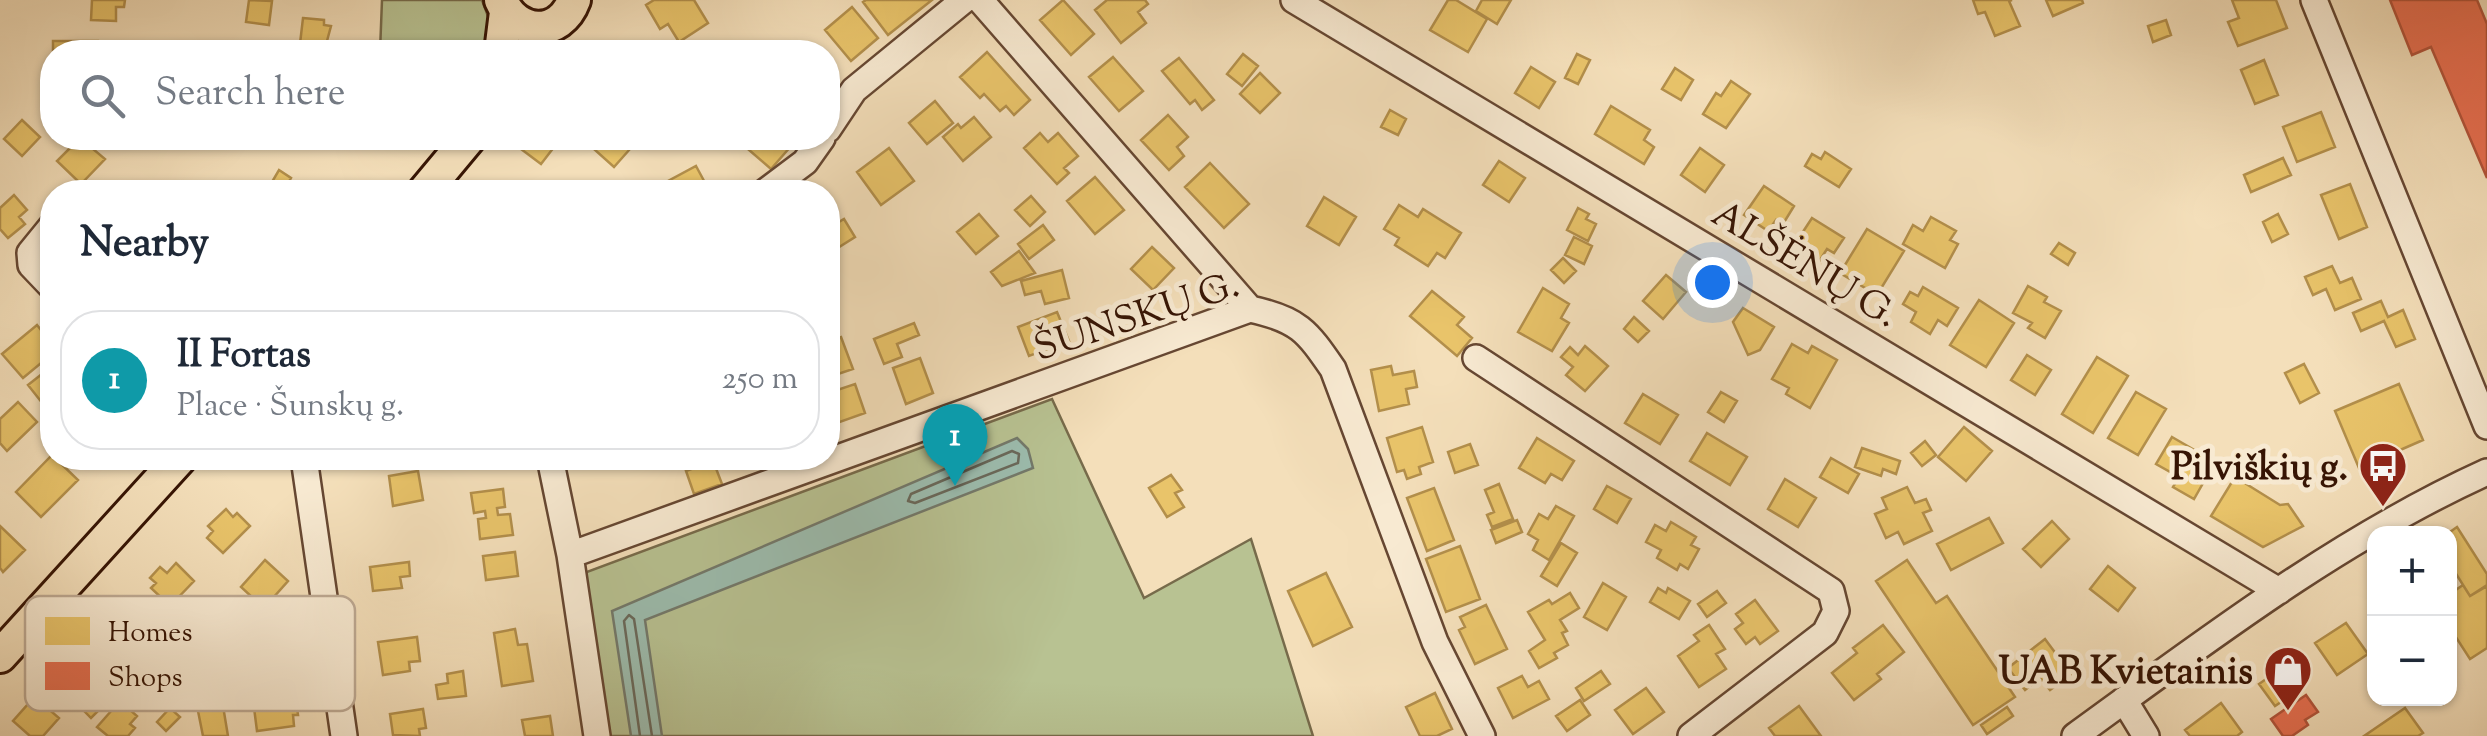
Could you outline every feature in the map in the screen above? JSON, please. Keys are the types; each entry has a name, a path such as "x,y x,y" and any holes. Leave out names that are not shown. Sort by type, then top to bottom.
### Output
{"main road":[{"path":"531,40 560,22 574,0"},
{"path":"504,6 525,27 529,40"},
{"path":"502,40 504,6"},
{"path":"444,180 462,150"},
{"path":"55,596 169,470"},
{"path":"0,656 25,628"}],"street":[{"path":"840,111 854,90 964,0"},
{"path":"980,0 1250,309"},
{"name":"ALŠĖNŲ G.","path":"1294,0 2279,591"},
{"path":"2314,0 2487,426"},
{"path":"780,180 805,162 814,150"},
{"path":"40,241 30,253 31,264 40,274"},
{"name":"ŠUNSKŲ G.","path":"840,457 1250,309 1288,320 1308,333 1334,370 1436,642 1482,736"},
{"path":"1476,358 1831,591 1836,610 1825,633 1691,736"},
{"path":"306,470 324,596"},
{"path":"552,470 570,555 597,736"},
{"name":"ŠUNSKŲ G.","path":"570,555 805,470"},
{"path":"2076,736 2279,591 2374,532 2487,472"},
{"path":"2124,700 2146,736"},
{"path":"340,711 344,736"}],"green space":[{"path":"382,0 482,0 489,19 487,40 380,40"},
{"path":"1052,399 1144,598 1251,539 1313,736 609,736 584,573"}],"water":[{"path":"1017,438 1028,449 1033,468 645,620 662,736 631,736 612,611"}],"building: Homes":[{"path":"92,0 125,0 124,7 116,7 116,21 91,20"},
{"path":"249,0 272,1 269,25 246,22"},
{"path":"654,0 694,0 708,23 678,40 668,24 660,29 646,5"},
{"path":"932,0 888,35 863,2"},
{"path":"1063,0 1094,34 1071,55 1040,20"},
{"path":"1107,0 1145,0 1148,4 1138,12 1146,23 1121,43 1095,10"},
{"path":"1448,0 1456,0 1487,19 1468,52 1430,30"},
{"path":"1482,0 1511,0 1497,24 1476,11"},
{"path":"1973,0 2012,0 2009,1 2020,26 1995,36 1985,12 1978,14"},
{"path":"2046,0 2082,0 2083,3 2053,16"},
{"path":"2232,0 2276,0 2287,28 2238,46 2228,22 2239,18"},
{"path":"852,7 878,38 851,61 840,48 840,40 833,40 825,30"},
{"path":"303,18 324,20 324,25 331,26 327,40 300,40"},
{"path":"2166,20 2171,35 2153,42 2148,26"},
{"path":"987,52 1030,100 1014,115 1006,106 1000,111 984,94 980,98 960,77"},
{"path":"1243,54 1258,66 1242,86 1227,74"},
{"path":"1577,54 1590,60 1578,84 1565,78"},
{"path":"1113,57 1143,91 1119,111 1089,77"},
{"path":"1179,58 1214,100 1202,110 1195,100 1190,104 1162,71"},
{"path":"2264,60 2278,95 2255,104 2241,70"},
{"path":"1531,67 1555,82 1539,108 1515,93"},
{"path":"1675,68 1693,80 1681,100 1662,89"},
{"path":"1260,73 1280,93 1260,113 1240,94"},
{"path":"1731,81 1750,94 1726,128 1703,114 1716,93 1721,96"},
{"path":"935,101 953,123 927,144 909,123"},
{"path":"1611,106 1650,130 1644,140 1654,147 1644,164 1595,134"},
{"path":"1390,110 1406,119 1398,135 1381,127"},
{"path":"2321,112 2335,147 2297,162 2283,127"},
{"path":"1168,115 1188,137 1177,147 1184,156 1169,170 1141,140"},
{"path":"974,117 991,137 963,161 943,137"},
{"path":"22,120 40,137 22,156 4,139"},
{"path":"1040,133 1048,142 1058,133 1078,156 1064,168 1069,173 1057,184 1024,148"},
{"path":"889,148 914,181 881,205 857,172"},
{"path":"1700,148 1724,165 1705,192 1681,175"},
{"path":"68,150 94,150 105,159 85,180 77,180 57,161"},
{"path":"522,150 552,150 541,164"},
{"path":"595,150 629,150 614,167"},
{"path":"749,150 788,150 771,169"},
{"path":"1825,152 1851,169 1839,187 1805,166 1812,154 1821,159"},
{"path":"2283,158 2291,175 2251,192 2244,175"},
{"path":"1499,161 1525,178 1509,202 1483,185"},
{"path":"1210,163 1249,204 1224,228 1185,187"},
{"path":"696,166 704,180 670,180"},
{"path":"279,170 291,178 290,180 273,180"},
{"path":"1095,177 1124,210 1095,234 1067,201"},
{"path":"2350,184 2367,227 2339,239 2321,195"},
{"path":"1764,186 1794,206 1783,224 1776,220 1768,231 1744,215"},
{"path":"14,195 27,210 19,217 25,224 8,238 0,229 0,208"},
{"path":"1031,196 1045,212 1030,226 1015,210"},
{"path":"1324,197 1356,217 1339,245 1307,226"},
{"path":"1399,205 1418,217 1423,209 1461,233 1445,258 1437,253 1428,266 1395,245 1399,238 1384,229"},
{"path":"1578,208 1596,224 1588,241 1567,230"},
{"path":"979,214 998,236 976,254 957,232"},
{"path":"2278,214 2288,234 2272,242 2263,222"},
{"path":"1931,217 1956,231 1950,240 1958,244 1945,268 1903,244 1913,225 1923,231"},
{"path":"1812,218 1844,238 1834,253 1827,249 1820,260 1795,244"},
{"path":"844,219 855,237 840,246 840,221"},
{"path":"1043,225 1054,240 1029,259 1018,244"},
{"path":"1867,229 1904,251 1877,295 1840,273"},
{"path":"1574,237 1592,246 1584,264 1565,255"},
{"path":"2059,243 2075,253 2068,265 2051,254"},
{"path":"1152,247 1174,268 1153,290 1131,269"},
{"path":"1019,251 1035,273 1002,286 991,272"},
{"path":"1563,258 1576,271 1564,283 1551,270"},
{"path":"2332,266 2340,283 2352,278 2361,299 2335,310 2326,289 2313,295 2305,277"},
{"path":"1062,270 1069,298 1045,304 1041,291 1025,295 1021,281"},
{"path":"1666,275 1686,292 1663,319 1643,301"},
{"path":"2028,286 2047,297 2044,302 2061,311 2045,338 2028,328 2032,323 2013,313"},
{"path":"1923,287 1958,308 1947,326 1938,320 1930,334 1911,322 1916,312 1903,304 1910,292 1918,296"},
{"path":"1543,288 1569,304 1561,318 1569,323 1552,351 1518,332"},
{"path":"1432,291 1464,317 1457,325 1472,338 1457,356 1410,316"},
{"path":"1979,300 2014,323 1986,367 1950,345"},
{"path":"2381,301 2388,317 2403,310 2415,339 2396,347 2384,321 2361,331 2353,313"},
{"path":"1743,308 1774,327 1760,350 1748,355 1733,322"},
{"path":"1057,312 1069,341 1029,356 1018,327"},
{"path":"1634,317 1649,331 1638,342 1624,329"},
{"path":"914,323 919,335 897,344 902,357 884,364 874,339"},
{"path":"37,325 40,329 40,364 23,378 2,354"},
{"path":"840,337 853,369 840,373"},
{"path":"1792,344 1808,353 1812,346 1837,360 1810,408 1786,394 1789,388 1772,379"},
{"path":"1585,346 1608,366 1585,391 1566,375 1573,367 1561,357 1570,347 1578,355"},
{"path":"2027,355 2051,370 2035,395 2011,380"},
{"path":"2097,357 2128,376 2093,433 2062,414"},
{"path":"920,358 933,393 906,404 893,368"},
{"path":"2304,364 2319,393 2300,403 2285,373"},
{"path":"1391,366 1393,375 1414,371 1417,387 1406,389 1409,404 1379,411 1371,370"},
{"path":"40,376 40,400 28,385"},
{"path":"855,384 865,413 840,422 840,389"},
{"path":"2399,384 2423,440 2359,468 2335,411"},
{"path":"1721,392 1737,401 1724,422 1708,412"},
{"path":"2136,392 2166,409 2138,455 2108,438"},
{"path":"1643,394 1678,415 1660,444 1625,423"},
{"path":"18,402 37,422 7,451 0,443 0,419"},
{"path":"1422,427 1433,462 1419,467 1421,474 1407,479 1404,470 1397,472 1387,438"},
{"path":"1964,427 1992,451 1966,481 1938,457"},
{"path":"1707,433 1747,457 1730,485 1690,461"},
{"path":"2172,437 2215,462 2194,499 2173,487 2179,477 2156,464"},
{"path":"1537,438 1574,461 1562,480 1551,474 1545,483 1519,468"},
{"path":"1925,441 1936,455 1922,466 1911,453"},
{"path":"1470,444 1478,465 1455,473 1448,452"},
{"path":"1862,448 1900,461 1896,474 1883,469 1881,476 1855,467"},
{"path":"1831,458 1859,474 1848,493 1820,477"},
{"path":"40,467 68,470 78,480 41,517 16,492"},
{"path":"717,470 722,484 694,494 686,471"},
{"path":"418,471 423,500 393,506 389,476"},
{"path":"1171,475 1182,490 1175,493 1184,507 1167,517 1149,488"},
{"path":"2235,477 2280,505 2288,504 2303,526 2263,547 2211,516"},
{"path":"1785,479 1816,498 1798,527 1768,509"},
{"path":"1499,484 1513,519 1492,527 1487,515 1494,512 1485,490"},
{"path":"1607,486 1631,499 1617,523 1594,509"},
{"path":"1907,487 1915,503 1926,499 1931,510 1923,513 1932,531 1904,544 1898,532 1886,538 1875,514 1887,509 1882,498"},
{"path":"1434,488 1454,540 1427,551 1407,498"},
{"path":"503,489 505,507 497,508 498,515 510,514 513,535 480,539 478,519 486,518 485,511 474,513 471,493"},
{"path":"1556,506 1574,516 1549,560 1533,550 1538,540 1528,534 1539,514 1548,519"},
{"path":"226,509 233,517 237,513 250,526 223,553 207,538 213,531 208,526"},
{"path":"1989,518 2003,543 1951,570 1937,544"},
{"path":"1517,520 1522,532 1496,543 1491,530"},
{"path":"2052,521 2069,539 2041,567 2023,549"},
{"path":"1671,522 1696,537 1691,545 1699,549 1688,569 1680,564 1677,570 1657,558 1661,550 1646,542 1655,525 1666,531"},
{"path":"0,526 25,550 3,572 0,568"},
{"path":"2457,527 2487,574 2487,585 2470,596 2457,575"},
{"path":"1561,543 1577,553 1557,586 1541,576"},
{"path":"1460,546 1480,599 1446,612 1426,559"},
{"path":"515,552 518,576 486,580 483,556"},
{"path":"265,560 288,581 275,596 251,596 241,587"},
{"path":"1907,560 1936,603 1947,596 2015,697 1973,725 1876,581"},
{"path":"409,562 410,576 400,577 402,588 373,591 370,567"},
{"path":"176,563 194,581 180,596 159,596 151,588 156,583 150,578 160,567 167,573"},
{"path":"2108,566 2135,588 2118,611 2090,589"},
{"path":"1326,573 1352,627 1313,646 1288,591"},
{"path":"1603,583 1626,597 1607,630 1584,617"},
{"path":"2463,585 2470,596 2487,586 2487,648 2470,659 2457,639 2457,589"},
{"path":"1658,588 1666,593 1668,588 1690,601 1679,619 1650,602"},
{"path":"1717,591 1726,603 1707,617 1698,604"},
{"path":"1570,593 1579,608 1560,620 1567,631 1562,633 1568,645 1554,653 1557,658 1539,668 1529,651 1545,640 1528,612"},
{"path":"1755,600 1778,631 1760,644 1755,637 1746,644 1735,629 1743,623 1736,614"},
{"path":"1486,605 1507,649 1475,664 1459,630 1465,627 1460,617"},
{"path":"2346,623 2367,655 2337,675 2315,643"},
{"path":"1709,625 1725,649 1716,654 1726,669 1699,687 1678,656 1699,641 1694,635"},
{"path":"1883,625 1904,652 1877,674 1881,679 1854,700 1832,673 1857,653 1853,648"},
{"path":"515,629 518,645 527,644 533,681 502,686 494,633"},
{"path":"417,637 420,661 409,662 410,671 383,675 378,642"},
{"path":"2045,639 2071,674 2050,690 2040,678 2025,690 2008,668"},
{"path":"2286,665 2302,688 2275,706 2259,684"},
{"path":"463,671 466,696 438,699 436,685 448,683 447,674"},
{"path":"1601,671 1610,684 1584,701 1576,688"},
{"path":"1522,676 1528,687 1539,681 1549,699 1513,718 1498,688"},
{"path":"1646,688 1664,712 1633,734 1615,710"},
{"path":"1435,693 1452,729 1437,736 1420,736 1406,707"},
{"path":"1580,700 1590,715 1567,731 1556,716"},
{"path":"2221,703 2242,732 2237,736 2190,736 2185,730"},
{"path":"1799,706 1821,736 1775,736 1769,728"},
{"path":"2007,707 2013,716 1987,734 1981,725"},
{"path":"25,708 25,711 51,711 59,718 43,736 30,736 13,721"},
{"path":"2405,708 2423,733 2364,736"},
{"path":"423,709 426,728 419,729 420,736 393,735 390,714"},
{"path":"111,711 131,711 137,716 130,724 135,728 128,736 108,736 97,727"},
{"path":"167,711 180,717 166,731 157,722"},
{"path":"198,711 224,711 228,736 203,736"},
{"path":"254,711 297,711 298,715 293,715 294,726 257,731"},
{"path":"550,716 553,736 525,736 522,720"}],"building: Shops":[{"path":"2390,0 2477,0 2487,24 2487,178 2431,47 2412,55"},
{"path":"2306,695 2318,712 2292,736 2283,736 2271,719"}],"place":[{"name":"II Fortas","path":"955,486"},
{"name":"Pilviškių g.","path":"2383,508"},
{"name":"UAB Kvietainis","path":"2288,712"}]}
